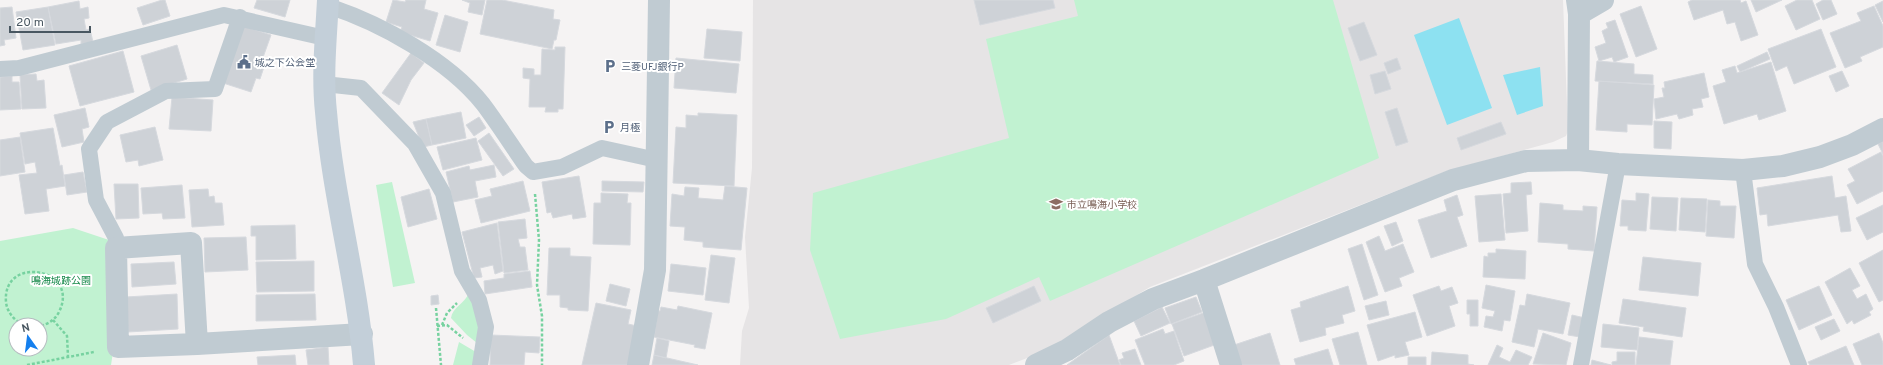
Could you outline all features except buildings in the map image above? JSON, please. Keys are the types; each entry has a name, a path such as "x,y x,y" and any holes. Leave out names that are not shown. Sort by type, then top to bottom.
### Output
{"street":[{"path":"638,365 655,270 659,0"},
{"path":"1578,160 1578,7 1603,0"},
{"path":"328,3 324,84 326,113 334,176 362,334 364,365"},
{"path":"1036,365 1067,350 1109,322 1153,299 1453,180 1526,161 1578,160 1618,164 1743,170 1783,166 1820,157 1852,145 1883,129"},
{"path":"197,344 191,243 116,248 118,356 197,344 362,334"},
{"path":"1204,280 1231,365"}],"lane":[{"path":"328,3 356,15 396,36 423,53 450,73 482,103 526,166 533,172 562,167 602,148 657,160"},
{"path":"0,69 19,68 224,15 240,17 326,38"},
{"path":"116,248 116,238 96,200 90,149 107,122 166,91 215,89 240,17"},
{"path":"324,84 361,88 415,144 438,181 443,193 462,271 479,300 486,327 480,365"},
{"path":"1581,365 1618,164"},
{"path":"1743,170 1755,264 1776,307 1799,365"}],"path":[{"path":"533,172 539,240 537,285 542,316 542,365"},
{"path":"13,317 7,306 6,297 8,287 21,274 29,271 38,271 47,274 54,279 60,287 62,295 62,304 59,313 53,320 48,322"},
{"path":"436,308 441,365"},
{"path":"53,320 66,336 68,357"},
{"path":"437,326 447,326 461,337 482,349"},
{"path":"28,365 68,357 118,356"}],"shaded area":[{"name":"市立鳴海小学校","path":"753,0 1563,0 1568,131 1566,136 1553,142 1447,171 1150,287 1043,352 1009,365 740,365 742,331 749,308 745,237 752,168"}],"green space":[{"path":"1074,0 1333,0 1379,158 1050,301 1039,277 946,319 840,339 810,250 813,193 1009,138 986,39 1078,16"},
{"path":"392,182 415,283 393,287 376,185"},
{"name":"鳴海城跡公園","path":"73,228 109,240 113,352 111,365 0,365 0,241"},
{"path":"469,293 480,322 477,343 451,318 454,311 465,300"},
{"path":"459,342 476,352 474,365 453,365"}],"water":[{"path":"1459,18 1492,108 1447,125 1414,35"},
{"path":"1540,67 1543,106 1517,115 1503,75"}],"place":[{"name":"城之下公会堂","path":"244,62"},
{"name":"三菱UFJ銀行P","path":"610,66"},
{"name":"月極","path":"609,127"},
{"name":"市立鳴海小学校","path":"1056,204"}]}
